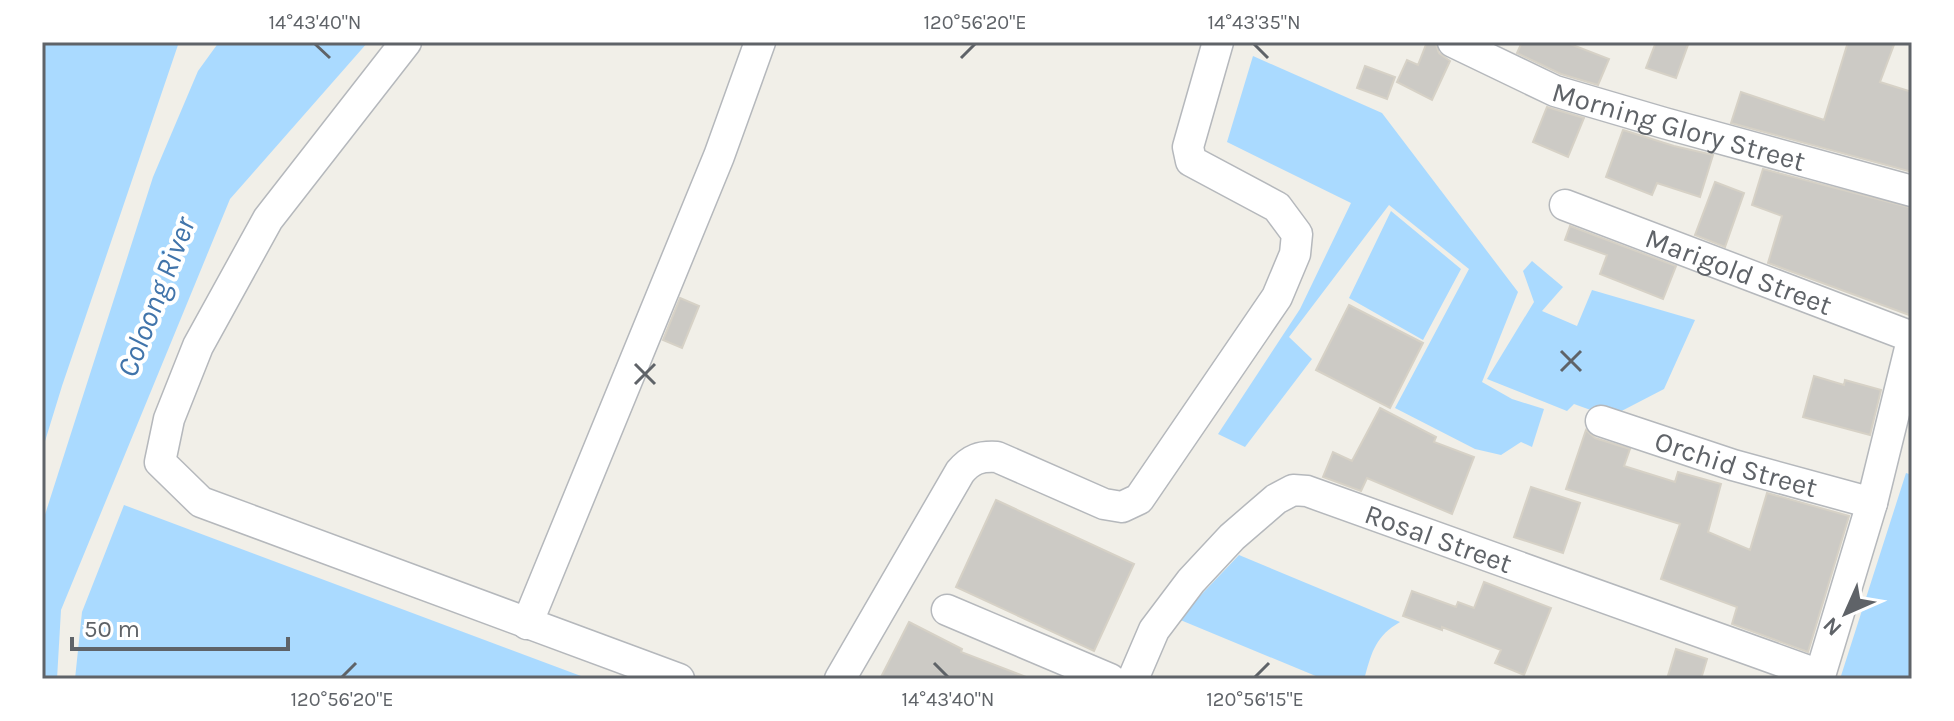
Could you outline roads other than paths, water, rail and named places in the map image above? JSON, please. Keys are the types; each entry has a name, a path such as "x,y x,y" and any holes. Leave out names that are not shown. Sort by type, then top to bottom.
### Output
{"street":[{"path":"406,42 268,219 198,346 169,419 160,462 201,502 679,679"},
{"path":"527,624 713,170 760,42"},
{"path":"840,679 967,464 981,456 997,457 1104,504 1122,507 1139,499 1277,297 1295,254 1297,234 1277,207 1191,161 1188,147 1218,42"},
{"name":"Morning Glory Street","path":"1453,42 1505,54 1555,91 1912,191"},
{"name":"Marigold Street","path":"1565,205 1912,338"},
{"path":"1820,677 1872,503 1912,338"},
{"name":"Orchid Street","path":"1601,421 1733,465 1872,503"},
{"name":"Rosal Street","path":"1133,679 1154,630 1191,581 1232,537 1276,499 1293,490 1307,491 1820,677"},
{"path":"947,610 1110,679"}],"water":[{"path":"42,42 179,42 42,451"},
{"name":"Coloong River","path":"219,42 368,42 230,199 61,610 57,679 42,679 42,524 153,177 198,71"},
{"path":"1253,56 1382,113 1518,292 1482,382 1512,399 1544,409 1532,447 1521,442 1501,455 1475,449 1395,408 1469,269 1389,205 1289,337 1312,359 1245,447 1218,434 1300,309 1351,203 1227,142"},
{"path":"1391,211 1461,269 1423,340 1349,298"},
{"path":"1532,261 1563,287 1542,311 1577,326 1592,290 1695,320 1664,389 1610,417 1574,404 1567,411 1487,379 1534,302 1523,271"},
{"path":"1906,473 1912,475 1912,679 1840,679"},
{"path":"124,505 589,679 75,679 82,612"},
{"path":"1239,555 1400,622 1385,633 1376,645 1365,679 1323,679 1178,619"}]}
